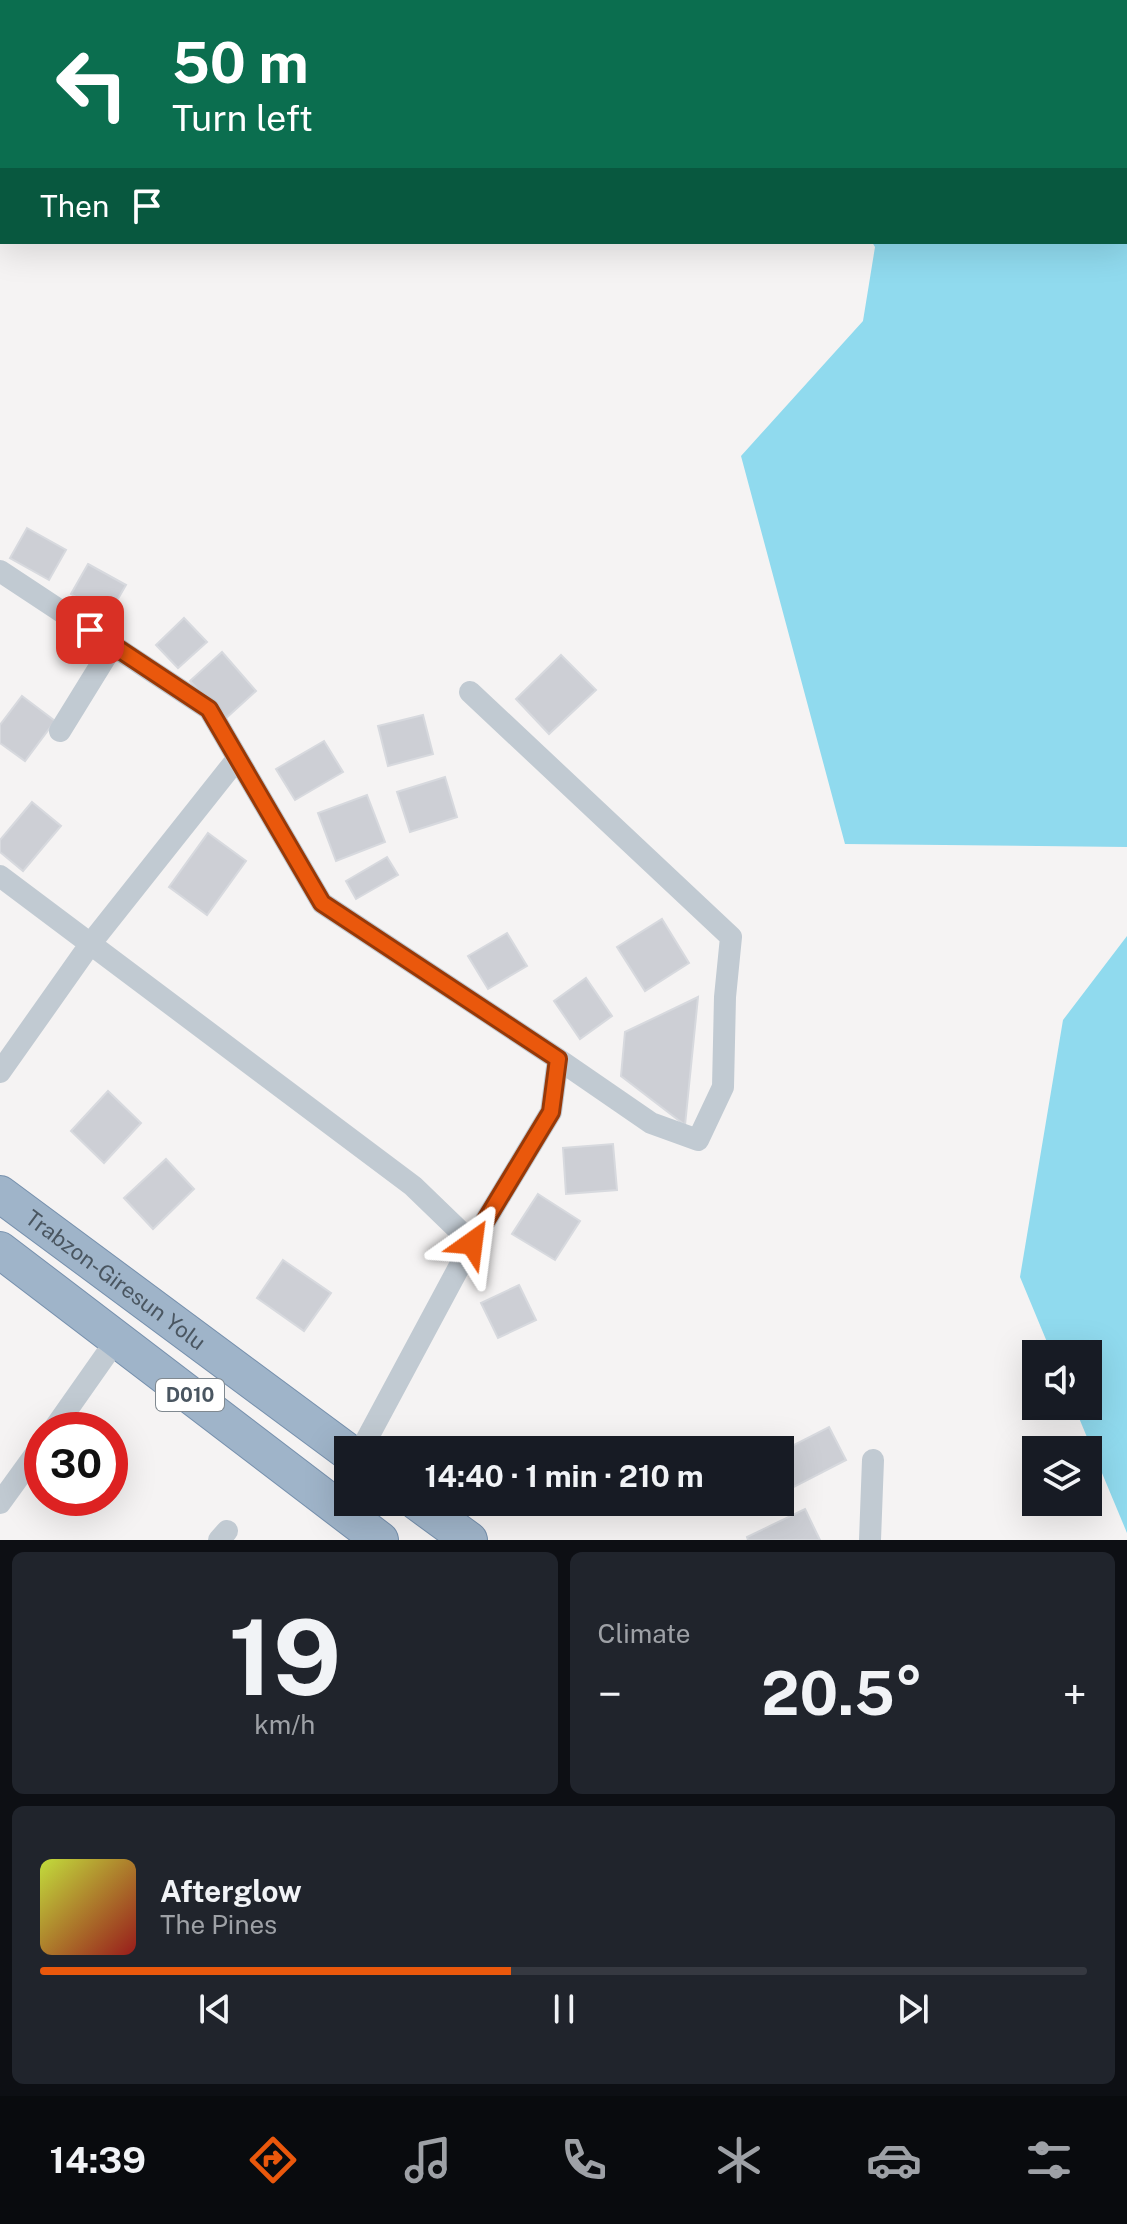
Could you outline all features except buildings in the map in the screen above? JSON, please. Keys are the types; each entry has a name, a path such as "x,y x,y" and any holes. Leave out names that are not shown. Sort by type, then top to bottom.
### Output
{"highway":[{"path":"0,1175 303,1419"},
{"name":"Trabzon-Giresun Yolu","path":"0,1194 334,1442"},
{"name":"Trabzon-Giresun Yolu","path":"0,1250 380,1540"},
{"path":"0,1280 372,1540"},
{"path":"436,1516 469,1540"}],"street":[{"path":"0,571 209,709 322,903 651,1123 698,1140 723,1087 725,997 731,937 470,692"},
{"path":"60,731 113,645"},
{"path":"0,1072 91,943 237,759"},
{"path":"0,876 413,1186 472,1243"},
{"path":"369,1436 472,1243 551,1112 558,1059"},
{"path":"66,1412 105,1356"},
{"path":"870,1540 873,1460"},
{"path":"0,1503 24,1470"}],"water":[{"path":"873,244 1127,244 1127,847 845,844 741,456 863,321"},
{"path":"1127,936 1127,1533 1102,1473 1102,1436 1087,1436 1080,1420 1102,1420 1102,1340 1046,1340 1020,1277 1063,1020"}],"route":[{"path":"90,630 209,709 322,903 558,1059 551,1112 472,1243"}]}
